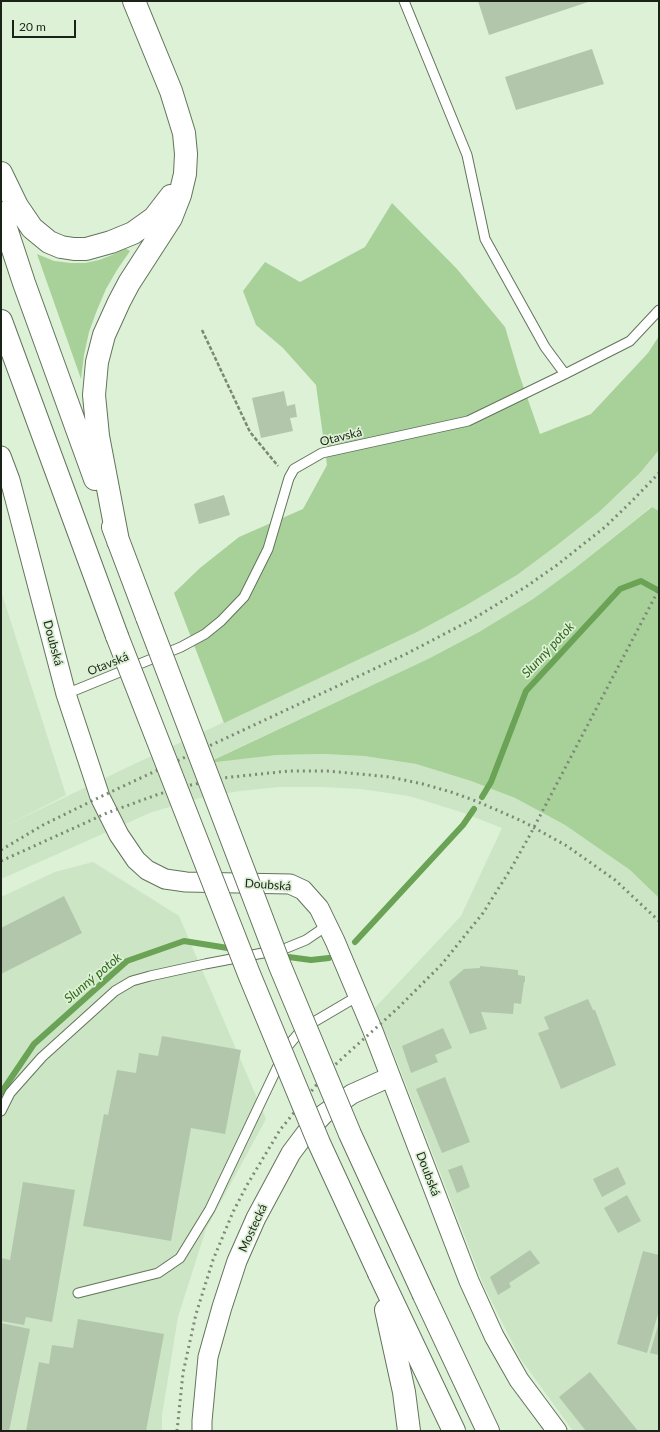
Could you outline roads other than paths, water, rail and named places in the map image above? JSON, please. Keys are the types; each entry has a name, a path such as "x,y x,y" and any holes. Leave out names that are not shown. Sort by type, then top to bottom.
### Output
{"highway":[{"path":"118,541 98,436 94,395 97,362 104,335 119,302 129,283 171,218 180,195 185,174 186,154 184,133 171,91 134,1"},
{"path":"1,173 17,206 32,228 49,242 61,247 74,249 86,249 111,242 133,233 154,218 185,174"},
{"path":"1,213 24,283 118,541 280,966 350,1134 488,1431"},
{"path":"1,321 117,636 252,982 319,1143 379,1273 390,1310 409,1431"},
{"path":"390,1310 454,1431"}],"street":[{"name":"Doubská","path":"1,456 5,482 66,694 100,797 107,813 136,860 147,870 166,879 186,882 290,884 303,890 319,908 328,925 358,996 468,1281 494,1336 519,1380 557,1431"},
{"name":"Mostecká","path":"202,1431 208,1357 237,1261 256,1218 288,1159 306,1133 324,1114 352,1094 390,1077"}],"lane":[{"path":"404,1 467,155 486,239 545,347 565,374"},
{"name":"Otavská","path":"66,694 181,647 205,634 221,621 244,597 268,549 289,478 294,469 322,452 468,421 565,374 630,340 659,310"},
{"path":"1,1110 10,1094 42,1057 115,991 132,981 284,949 306,940 328,925"},
{"path":"78,1293 158,1273 180,1258 210,1209 287,1047 307,1026 358,996"}],"waterway":[{"name":"Slunný potok","path":"482,797 491,782 526,691 620,589 641,581 659,591"},
{"name":"Slunný potok","path":"355,942 463,825 474,809"},
{"name":"Slunný potok","path":"1,1093 34,1044 127,961 184,941 234,949"},
{"name":"Slunný potok","path":"281,956 311,960 329,958"}],"railway":[{"path":"1,850 43,825 100,797 406,654 473,619 527,586 557,565 605,527 659,473"},
{"path":"177,1431 183,1373 196,1314 213,1260 233,1212 247,1185 280,1130 318,1083 337,1063 398,1008 442,964 483,913 512,867 531,833 659,589"},
{"path":"1,861 107,813 159,794 191,785 222,778 289,771 327,771 360,774 390,777 451,792 522,821 567,846 615,880 659,921"}]}
